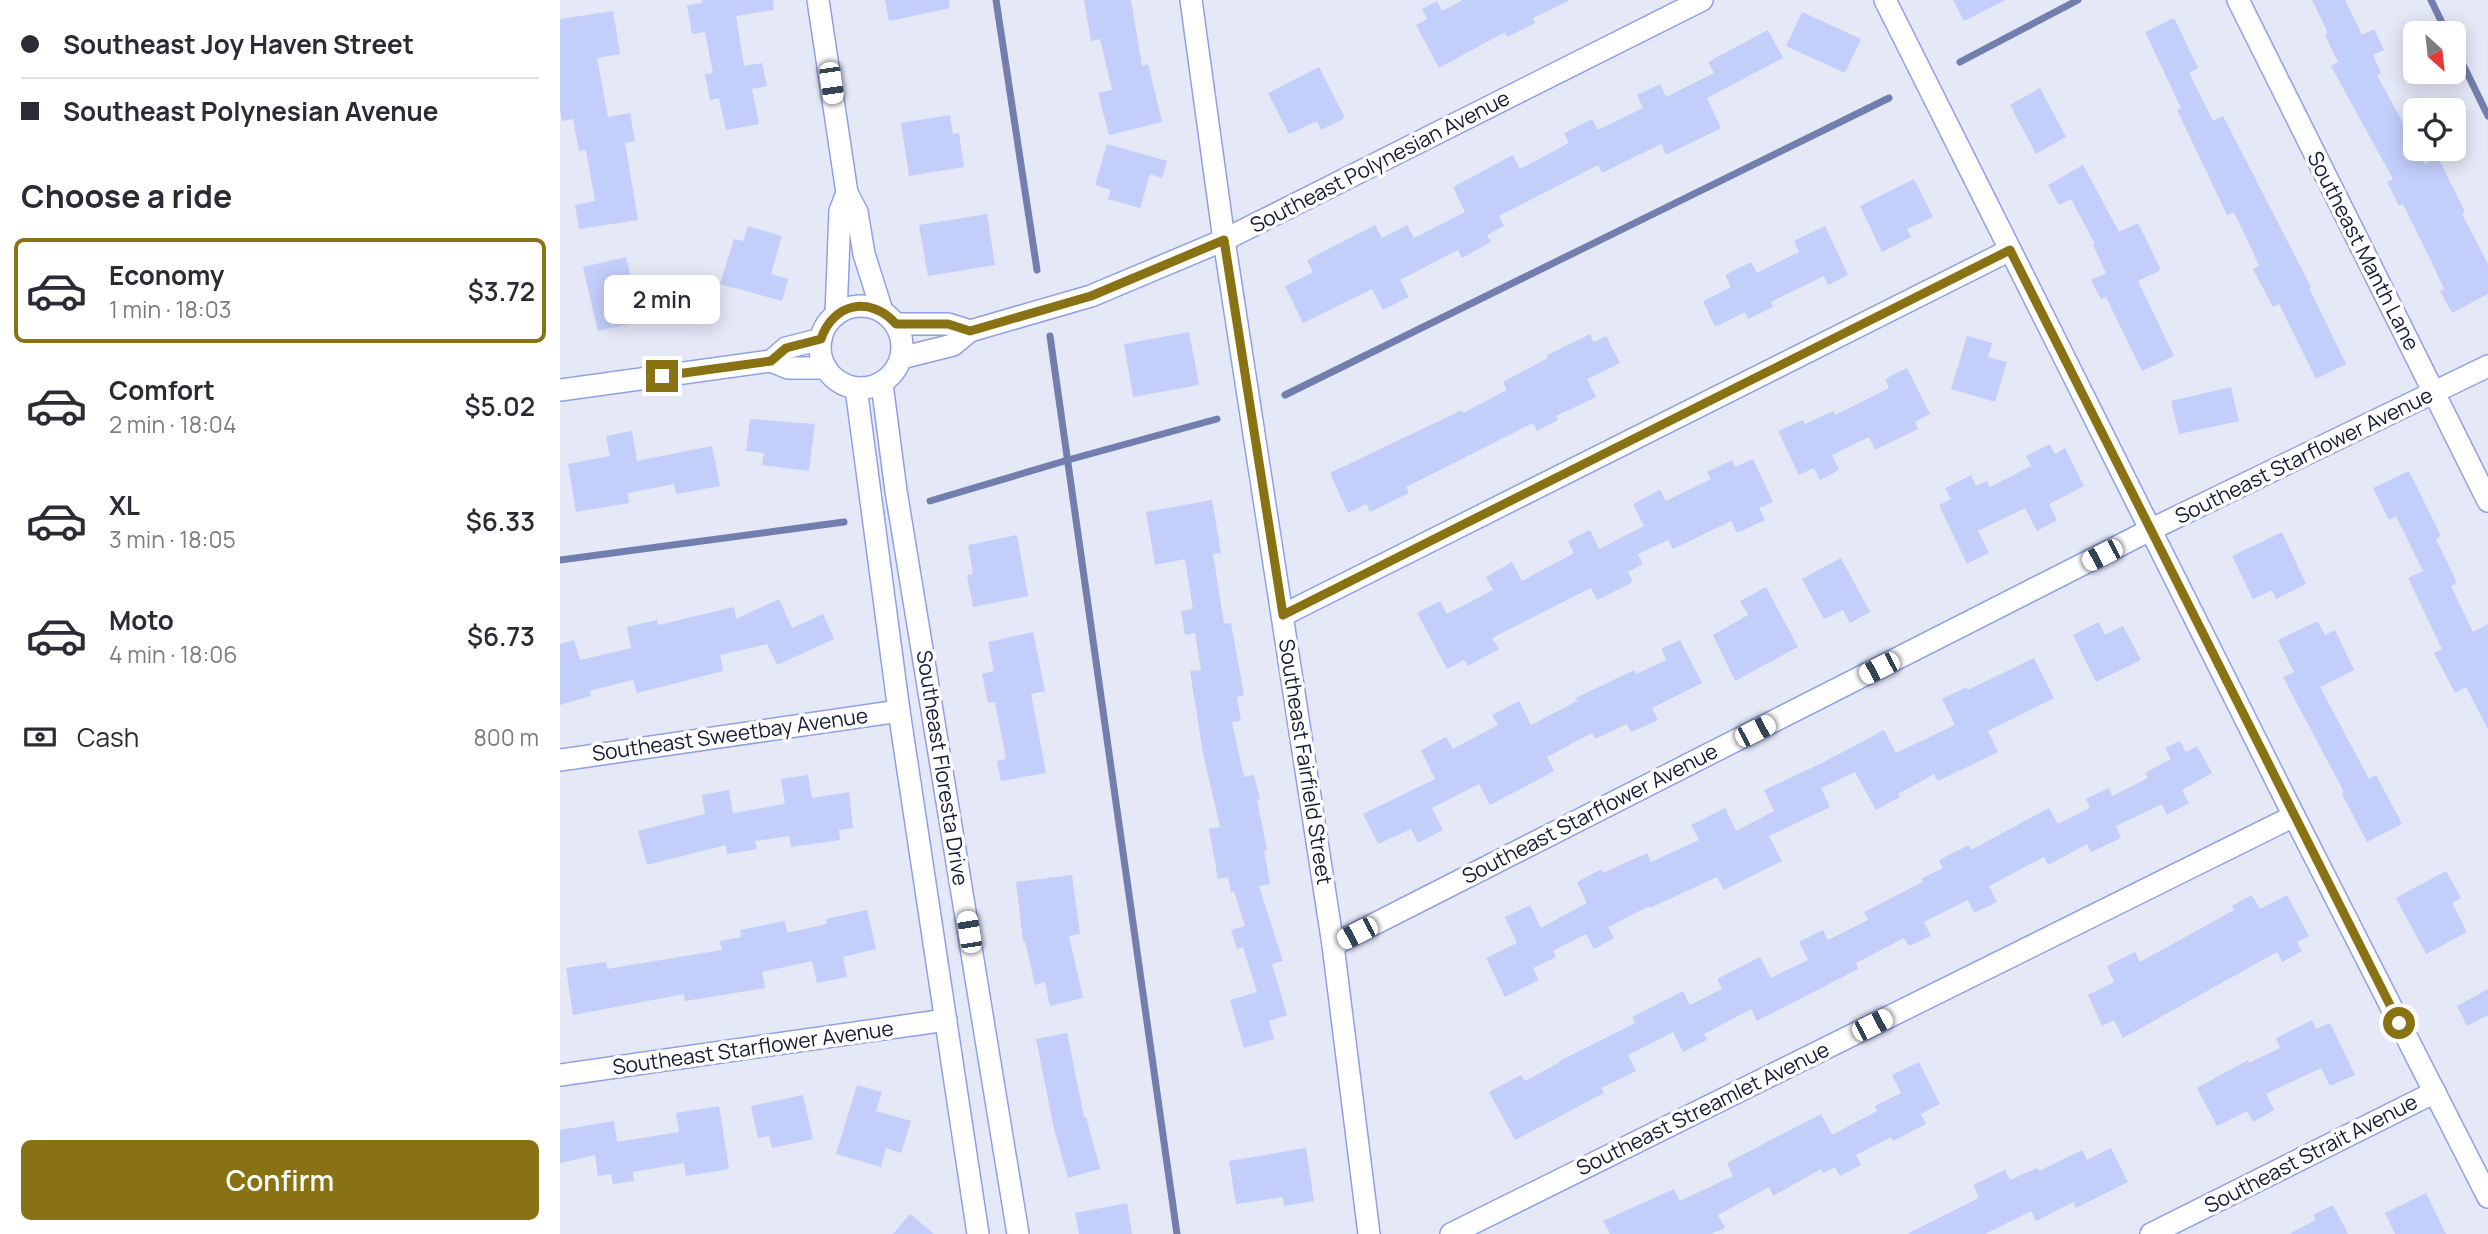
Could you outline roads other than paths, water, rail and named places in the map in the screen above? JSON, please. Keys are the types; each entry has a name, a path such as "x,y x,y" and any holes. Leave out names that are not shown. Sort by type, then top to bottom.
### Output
{"street":[{"path":"818,0 847,193 858,212 864,254 903,346 896,369 881,384 856,388 834,377 826,368 820,349 821,339 829,322 846,309 859,306 889,318"},
{"name":"Southeast Fairfield Street","path":"1191,0 1224,240 1333,945 1369,1234"},
{"name":"Southeast Polynesian Avenue","path":"901,358 953,345 970,331 1091,296 1224,240 1702,0"},
{"path":"1885,0 2488,1197"},
{"name":"Southeast Manth Lane","path":"2238,0 2488,501"},
{"path":"836,315 839,211 847,193"},
{"path":"1283,615 2010,250"},
{"name":"Southeast Polynesian Avenue","path":"889,318 948,324 970,331"},
{"path":"771,361 786,348 821,339"},
{"path":"560,390 771,361 788,368 826,368"},
{"name":"Southeast Starflower Avenue","path":"1333,945 2152,529 2488,366"},
{"name":"Southeast Floresta Drive","path":"881,384 896,491 1018,1234"},
{"name":"Southeast Floresta Drive","path":"856,388 899,710 978,1234"},
{"name":"Southeast Sweetbay Avenue","path":"560,760 899,710"},
{"name":"Southeast Streamlet Avenue","path":"1451,1234 2294,816"},
{"name":"Southeast Starflower Avenue","path":"560,1075 946,1020"},
{"name":"Southeast Strait Avenue","path":"2151,1234 2435,1092"}],"waterway":[{"path":"996,0 1037,270"},
{"path":"1960,62 2078,0"},
{"path":"2431,0 2441,21"},
{"path":"2466,71 2488,116"},
{"path":"1285,395 1889,98"},
{"path":"1050,336 1177,1234"},
{"path":"930,501 1217,419"},
{"path":"560,560 844,522"}]}
